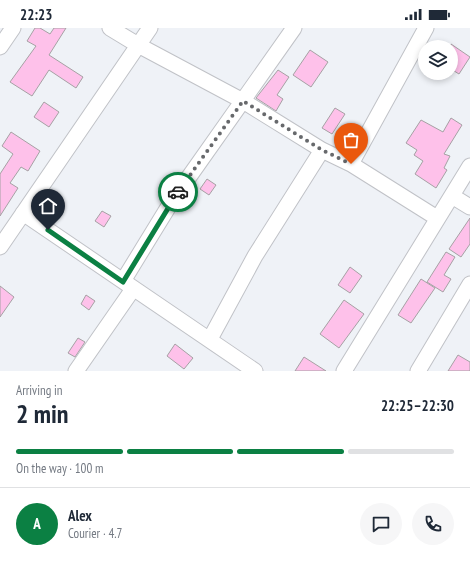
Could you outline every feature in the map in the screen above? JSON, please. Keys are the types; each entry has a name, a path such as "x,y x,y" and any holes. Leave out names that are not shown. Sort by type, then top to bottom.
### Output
{"street":[{"path":"1,43 13,28"},
{"path":"110,28 138,45 243,101 322,150 351,164 437,218"},
{"path":"0,247 5,227 23,213 150,28"},
{"path":"76,371 128,285 172,201 294,28"},
{"path":"351,164 426,28"},
{"path":"210,339 255,256 322,150"},
{"path":"344,371 470,166"},
{"path":"452,196 470,207"},
{"path":"23,213 255,371"},
{"path":"418,371 470,284"}],"building":[{"path":"35,28 40,28 50,34 54,28 66,28 49,55 83,77 76,88 49,70 32,96 10,82 36,46 27,41"},
{"path":"458,49 470,57 458,73"},
{"path":"310,50 328,62 311,87 293,75"},
{"path":"278,70 289,77 277,95 283,99 276,111 256,98"},
{"path":"44,102 59,112 49,127 34,117"},
{"path":"335,108 345,114 332,134 322,128"},
{"path":"451,118 462,125 444,154 450,156 444,168 447,170 436,188 415,174 423,161 414,155 417,150 406,143 421,120 443,132"},
{"path":"11,132 40,151 28,171 21,167 10,183 18,188 0,216 0,174 13,154 2,146"},
{"path":"207,179 216,185 209,195 200,189"},
{"path":"102,211 111,216 104,227 95,221"},
{"path":"470,218 470,244 461,257 449,249"},
{"path":"446,252 455,257 444,275 451,279 443,292 427,282"},
{"path":"350,267 362,276 350,293 338,285"},
{"path":"421,279 435,288 411,323 398,315"},
{"path":"0,286 14,297 0,317"},
{"path":"86,295 95,301 89,310 81,304"},
{"path":"344,300 364,314 339,348 320,334"},
{"path":"78,338 85,342 75,357 68,353"},
{"path":"175,344 193,358 184,369 167,356"},
{"path":"458,355 470,362 470,371 448,371"},
{"path":"304,357 326,371 295,371"}],"way so far":[{"path":"178,192 243,101 322,150 351,164"}],"route":[{"path":"48,230 123,282 178,192"}]}
